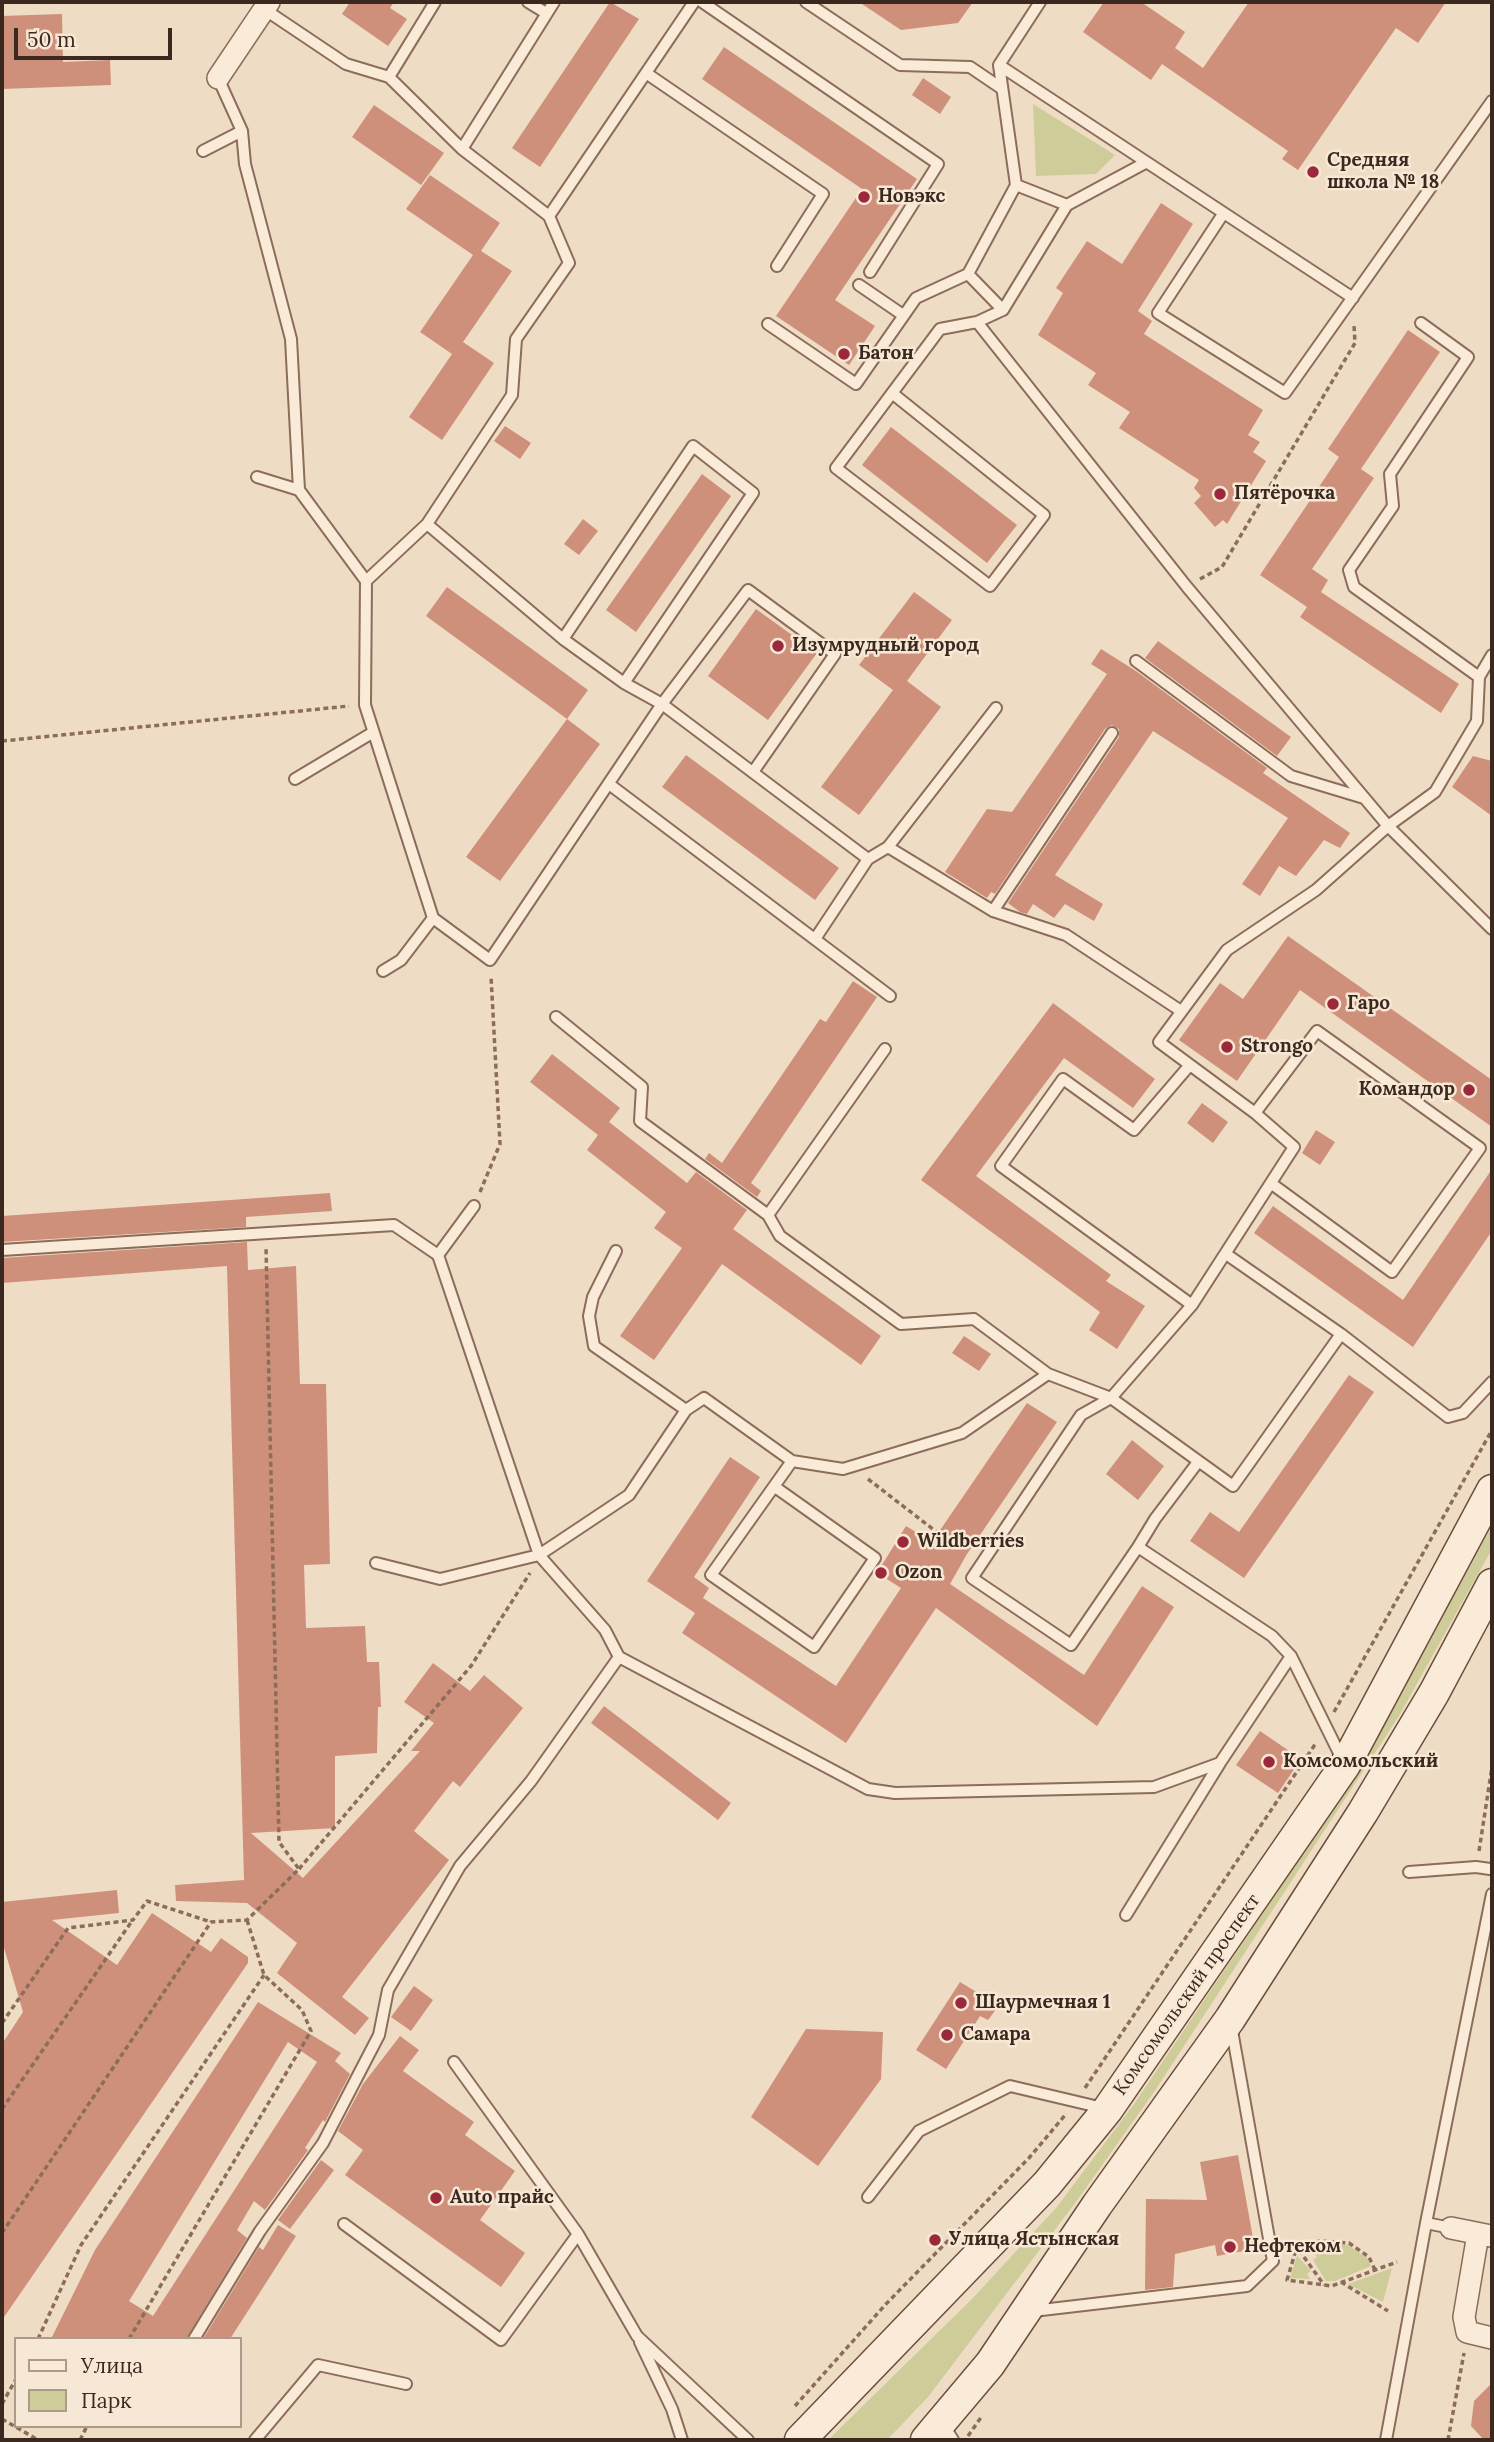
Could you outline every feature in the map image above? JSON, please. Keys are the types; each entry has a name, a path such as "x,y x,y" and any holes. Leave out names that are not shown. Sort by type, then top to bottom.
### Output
{"main road":[{"name":"Комсомольский проспект","path":"800,2440 1046,2184 1108,2109 1345,1765 1492,1490"},
{"path":"941,2435 1027,2312 1097,2205 1230,2019 1363,1812 1434,1693 1492,1584"},
{"path":"1434,1693 1492,1622"}],"street":[{"path":"218,78 267,5"},
{"path":"1451,2228 1485,2235 1464,2318 1467,2332 1492,2338"}],"lane":[{"path":"388,77 435,2"},
{"path":"528,2 546,13"},
{"path":"461,149 554,2"},
{"path":"549,216 694,2"},
{"path":"702,2 938,164 870,272"},
{"path":"806,2 900,65 970,67 1001,88"},
{"path":"768,324 856,384 916,298 968,274 1016,185 999,65 1040,2"},
{"path":"267,5 346,64 388,77 461,149 549,216 569,263 516,339 512,395 427,524 366,581"},
{"path":"999,65 1353,298"},
{"path":"646,74 823,194 777,265"},
{"path":"218,78 242,131 245,164 291,340 299,490 366,581 365,705 433,918 490,960 662,704 748,590 835,654 753,772"},
{"path":"1223,214 1158,313 1285,393 1492,101"},
{"path":"203,151 242,131"},
{"path":"892,393 1044,515 990,586 836,468 892,393 940,329 977,322 1003,310 1067,205 1145,163"},
{"path":"1016,185 1067,205"},
{"path":"968,274 1003,310"},
{"path":"859,285 903,316"},
{"path":"977,322 1187,587 1364,798 1388,826 1492,929"},
{"path":"1421,323 1468,356 1390,474 1393,506 1349,570 1354,587 1479,677"},
{"path":"563,639 693,446 753,493 624,683"},
{"path":"257,477 299,490"},
{"path":"427,524 563,639 624,683 662,704 868,859"},
{"path":"1198,1462 1155,1519 1071,1645 972,1578 1081,1415 1111,1398 1192,1306 1294,1147 1255,1113 1158,1042 1227,950 1317,890 1388,826 1435,792 1477,722 1479,677 1492,655"},
{"path":"1136,661 1291,776 1364,798"},
{"path":"815,939 868,859 888,847 996,708"},
{"path":"295,779 372,733"},
{"path":"993,911 1112,733"},
{"path":"609,784 890,996"},
{"path":"888,847 993,911 1066,935 1181,1011"},
{"path":"383,971 401,960 433,918"},
{"path":"556,1017 642,1087 640,1121 768,1215 780,1236 901,1324 974,1319 1048,1374 1111,1398 1233,1486 1341,1334"},
{"path":"1255,1113 1317,1031 1480,1148 1392,1272 1272,1184"},
{"path":"768,1215 885,1049"},
{"path":"1189,1066 1134,1130 1063,1079 1001,1166 1192,1306"},
{"path":"438,1255 474,1206"},
{"path":"2,1250 265,1231 394,1225 438,1255 540,1555 605,1630 619,1657 868,1789 894,1793 1154,1787 1220,1763"},
{"path":"616,1251 593,1297 589,1316 594,1346 686,1410"},
{"path":"1226,1254 1341,1334 1448,1416 1462,1413 1492,1382"},
{"path":"376,1563 440,1579 540,1555 629,1495 686,1410 704,1398 792,1461 843,1469 962,1433 1048,1374"},
{"path":"775,1487 875,1558 814,1647 711,1575 792,1461"},
{"path":"1138,1547 1272,1636 1291,1656 1345,1765"},
{"path":"1126,1915 1220,1763 1291,1656"},
{"path":"195,2337 260,2231 323,2143 379,2035 388,1990 460,1866 531,1781 619,1657"},
{"path":"1409,1872 1492,1866"},
{"path":"1386,2440 1492,1894"},
{"path":"1027,2312 1247,2286 1273,2261 1230,2019"},
{"path":"454,2063 578,2234 637,2336 672,2409 682,2440"},
{"path":"868,2197 919,2131 1010,2086 1074,2104 1108,2109"},
{"path":"1426,2223 1451,2228"},
{"path":"344,2224 500,2340 578,2234"},
{"path":"637,2336 748,2440"},
{"path":"255,2440 318,2365 407,2384"}],"path":[{"path":"1187,587 1222,567 1355,343 1353,298"},
{"path":"2,741 365,705"},
{"path":"474,1206 500,1144 490,960"},
{"path":"265,1231 279,1842 299,1869"},
{"path":"789,2412 925,2264 1029,2158 1074,2104 1327,1725 1492,1430"},
{"path":"853,1466 939,1533"},
{"path":"2,2109 147,1901 211,1922 247,1920 299,1869 471,1666 540,1555"},
{"path":"1476,1867 1492,1767"},
{"path":"2,2023 68,1928 133,1920"},
{"path":"130,2337 312,2031 302,2010 264,1975 247,1920"},
{"path":"2,2233 211,1922"},
{"path":"39,2337 81,2245 264,1975"},
{"path":"1375,2270 1369,2258 1349,2243 1319,2241 1296,2253 1287,2280 1324,2285 1341,2282 1375,2270 1397,2262"},
{"path":"1299,2250 1324,2285"},
{"path":"1341,2282 1388,2312"},
{"path":"1448,2440 1467,2332"},
{"path":"2,2404 14,2383"},
{"path":"17,2428 38,2440"}],"green space":[{"path":"1033,104 1115,155 1096,174 1036,176"},
{"path":"1492,1526 1492,1549 1399,1716 1154,2092 1076,2202 928,2397 887,2440 828,2440 972,2299 1056,2208 1134,2104 1278,1891 1393,1710"},
{"path":"1334,2243 1348,2245 1368,2259 1371,2266 1335,2281 1326,2281 1313,2260 1317,2257 1312,2249"},
{"path":"1297,2256 1311,2271 1307,2274 1310,2279 1290,2278"},
{"path":"1392,2268 1383,2302 1348,2284"}],"building":[{"path":"350,2 394,2 390,8 407,19 388,46 342,14"},
{"path":"610,2 639,19 540,167 512,148"},
{"path":"859,2 973,2 958,23 901,30"},
{"path":"1104,2 1141,2 1185,32 1175,48 1203,68 1249,2 1446,2 1418,43 1396,28 1298,170 1282,159 1288,151 1162,64 1151,80 1083,32"},
{"path":"62,14 63,62 110,60 111,85 2,89 2,16"},
{"path":"724,47 917,179 835,300 875,326 849,365 776,316 862,189 702,79"},
{"path":"923,78 951,97 940,114 912,95"},
{"path":"374,105 444,153 421,185 352,137"},
{"path":"430,175 500,223 481,251 512,271 463,342 494,363 442,440 409,417 452,354 420,332 473,255 406,209"},
{"path":"1161,203 1193,224 1138,311 1152,321 1144,334 1263,410 1248,435 1260,442 1253,452 1266,461 1227,524 1223,520 1215,527 1194,503 1201,496 1194,488 1199,480 1119,428 1130,412 1088,385 1096,373 1038,335 1063,293 1056,288 1087,241 1122,264"},
{"path":"1408,330 1440,352 1361,469 1374,478 1312,569 1328,580 1321,592 1459,684 1441,713 1300,617 1307,607 1260,575 1339,457 1328,449"},
{"path":"505,426 531,443 520,459 494,441"},
{"path":"891,427 1017,525 987,563 862,465"},
{"path":"702,474 731,496 636,632 606,610"},
{"path":"583,519 598,531 579,555 564,544"},
{"path":"447,587 588,690 567,719 426,616"},
{"path":"914,592 952,620 907,681 941,707 859,815 821,787 893,690 859,665"},
{"path":"756,609 817,653 768,720 708,676"},
{"path":"1158,641 1291,737 1277,756 1145,658"},
{"path":"1101,649 1136,671 1267,768 1263,773 1350,833 1340,848 1324,840 1296,876 1279,866 1260,896 1242,884 1288,818 1153,731 1055,875 1103,904 1094,921 1065,904 1054,918 1033,904 1027,914 1020,912 1008,903 1119,737 1119,729 1112,725 1105,729 995,894 991,892 987,898 945,872 987,809 1012,812 1107,674 1091,664"},
{"path":"567,719 600,744 500,881 466,857"},
{"path":"686,755 839,868 815,900 662,787"},
{"path":"1473,756 1492,761 1492,816 1452,787"},
{"path":"1288,936 1492,1080 1492,1127 1300,990 1237,1081 1179,1040 1220,983 1243,999"},
{"path":"853,981 877,997 751,1183 761,1191 757,1197 705,1159 709,1153 722,1163 820,1019 826,1022"},
{"path":"1053,1003 1155,1079 1133,1108 1064,1058 976,1176 1111,1275 1106,1281 1145,1306 1117,1349 1089,1330 1100,1312 921,1180"},
{"path":"552,1054 620,1108 609,1122 687,1183 696,1172 747,1210 733,1229 881,1336 861,1365 722,1264 654,1360 620,1336 682,1248 654,1228 666,1212 587,1150 598,1135 530,1082"},
{"path":"1202,1103 1228,1122 1213,1143 1187,1123"},
{"path":"1316,1130 1335,1142 1320,1165 1302,1153"},
{"path":"1492,1169 1492,1231 1413,1347 1254,1233 1273,1206 1403,1300"},
{"path":"330,1193 332,1211 246,1217 246,1227 2,1242 2,1216"},
{"path":"247,1242 248,1270 296,1266 300,1384 326,1384 330,1564 304,1565 306,1628 365,1626 367,1662 379,1662 381,1707 378,1707 377,1753 335,1756 335,1828 251,1833 303,1878 420,1751 411,1751 434,1723 404,1702 433,1663 470,1691 484,1675 523,1708 460,1787 453,1781 414,1831 449,1860 342,1997 369,2018 355,2035 277,1973 297,1943 247,1903 176,1901 175,1885 244,1880 227,1266 2,1283 2,1258"},
{"path":"964,1336 991,1354 979,1371 952,1353"},
{"path":"1349,1375 1374,1392 1244,1578 1190,1541 1210,1512 1239,1532"},
{"path":"1027,1403 1057,1422 967,1554 950,1584 1084,1675 1142,1586 1174,1607 1097,1726 936,1608 846,1743 682,1633 695,1613 647,1581 730,1457 760,1477 694,1577 709,1588 703,1598 836,1686 901,1588 877,1573 906,1526 932,1542"},
{"path":"1132,1440 1164,1466 1138,1500 1106,1474"},
{"path":"604,1706 731,1803 718,1820 591,1723"},
{"name":"Комсомольский","path":"1260,1731 1301,1759 1278,1793 1236,1765"},
{"path":"117,1890 119,1913 52,1920 117,1965 152,1913 211,1952 221,1938 248,1957 248,1963 2,2320 2,2044 23,2012 2,1941 2,1902"},
{"name":"Самара","path":"960,1982 993,2002 997,2008 988,2020 980,2016 946,2069 916,2050"},
{"path":"414,1986 433,2000 411,2031 391,2017"},
{"path":"258,2002 341,2053 335,2061 350,2074 325,2122 323,2120 305,2148 308,2150 265,2210 254,2201 237,2230 247,2238 187,2337 52,2337 95,2250","holes":["288,2042 317,2062 153,2316 129,2301"]},
{"path":"806,2029 883,2032 881,2079 818,2166 751,2117"},
{"name":"Auto прайс","path":"400,2036 419,2050 403,2071 474,2122 465,2135 515,2171 480,2220 525,2253 501,2287 345,2175 363,2150 338,2131 363,2084"},
{"path":"1238,2155 1255,2249 1217,2256 1215,2245 1175,2254 1173,2287 1145,2290 1146,2199 1207,2200 1200,2162"},
{"path":"321,2160 334,2170 290,2229 278,2220"},
{"path":"278,2225 296,2236 231,2337 204,2337 259,2247 263,2250"},
{"path":"1492,2383 1492,2440 1484,2440 1471,2426 1474,2401"}],"place":[{"name":"Средняя школа № 18","path":"1313,172"},
{"name":"Новэкс","path":"864,197"},
{"name":"Батон","path":"844,354"},
{"name":"Пятёрочка","path":"1220,494"},
{"name":"Изумрудный город","path":"778,646"},
{"name":"Гаро","path":"1333,1004"},
{"name":"Strongo","path":"1227,1047"},
{"name":"Командор","path":"1469,1090"},
{"name":"Wildberries","path":"903,1542"},
{"name":"Ozon","path":"881,1573"},
{"name":"Комсомольский","path":"1269,1762"},
{"name":"Шаурмечная 1","path":"961,2003"},
{"name":"Самара","path":"947,2035"},
{"name":"Auto прайс","path":"436,2198"},
{"name":"Улица Ястынская","path":"935,2240"},
{"name":"Нефтеком","path":"1230,2247"}]}
